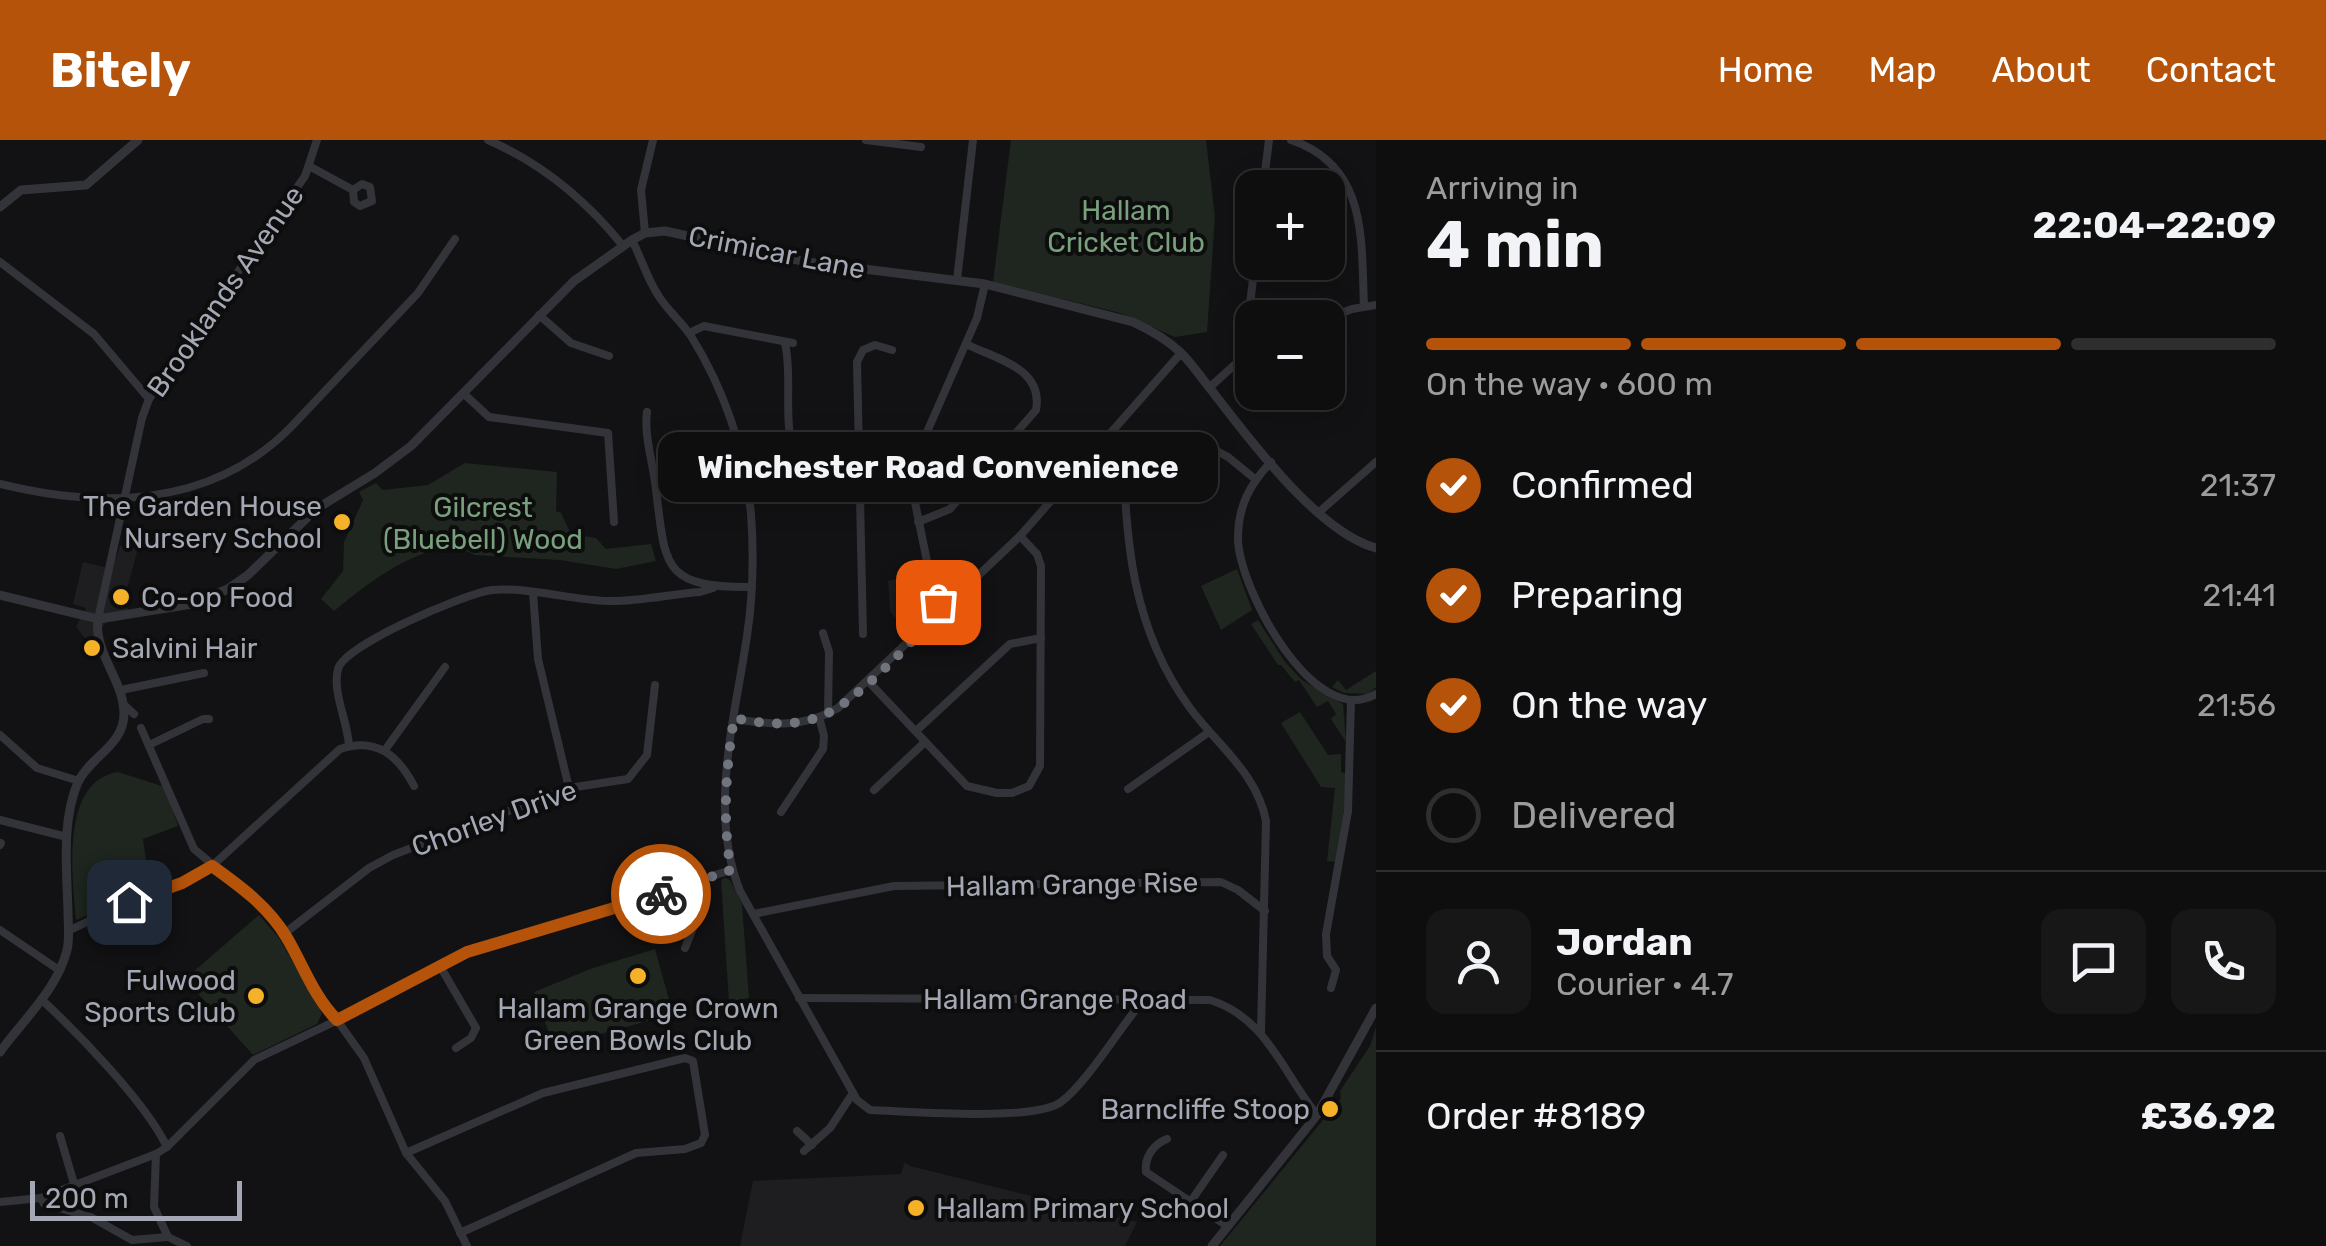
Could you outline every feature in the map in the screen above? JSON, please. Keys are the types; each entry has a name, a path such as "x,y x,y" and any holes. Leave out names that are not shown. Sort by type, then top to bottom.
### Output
{"street":[{"path":"0,208 21,190 86,185 138,140"},
{"name":"Brooklands Avenue","path":"98,620 142,418 150,399 309,166 318,140"},
{"path":"488,140 532,162 570,189 628,243 656,293 689,334 720,387 741,450 751,516 752,587 726,792 731,870 853,1094 870,1110"},
{"path":"0,595 98,620 167,610 228,589 256,568 316,509 391,462 574,281 645,233 641,190 653,140"},
{"path":"866,140 921,147"},
{"path":"957,280 973,140"},
{"path":"1266,170 1269,140"},
{"path":"1291,140 1332,164 1349,187 1358,216 1364,306"},
{"path":"309,166 352,190"},
{"name":"Crimicar Lane","path":"645,233 673,231 807,262 984,284 1132,322 1154,332 1181,353 1318,514 1349,538 1376,548"},
{"path":"0,484 69,498 125,500 172,492 245,464 274,444 426,284 454,239"},
{"path":"0,262 94,334 150,399"},
{"path":"943,610 935,594 909,473 966,344 984,284"},
{"path":"1345,312 1376,305"},
{"path":"539,315 571,343 609,356"},
{"path":"689,334 704,326 789,343 790,428 796,459 802,464"},
{"path":"863,634 857,362 863,350 875,344 892,350"},
{"path":"918,522 950,509 1036,410 1037,390 1031,378 966,344"},
{"path":"734,718 779,725 824,716 868,681 1020,536 1181,353"},
{"path":"1209,388 1235,364"},
{"path":"463,393 489,418 608,433 614,522"},
{"path":"647,412 667,557 679,574 713,588"},
{"path":"1122,418 1126,539 1138,600 1165,668 1209,732 1242,768 1263,808 1265,911 1260,1031"},
{"path":"1104,440 1123,445"},
{"path":"1209,447 1228,456 1255,479"},
{"path":"1271,462 1244,499 1238,534 1239,555 1248,584 1274,633 1305,674 1333,694 1351,700 1376,694"},
{"path":"1318,514 1376,462"},
{"path":"860,468 909,473"},
{"path":"868,681 972,789 1012,793 1029,786 1040,766 1040,559 1020,536"},
{"path":"691,593 698,584"},
{"path":"349,746 337,676 340,663 350,652 468,595 492,590 609,601 752,587"},
{"path":"533,593 538,659 569,788"},
{"path":"0,1052 41,999 66,952 67,837 78,781 122,729 121,690 97,637 98,620"},
{"path":"781,812 792,804 822,750 829,652 824,634"},
{"path":"916,731 1010,644 1041,638"},
{"path":"385,750 445,666"},
{"path":"121,690 204,673"},
{"name":"Chorley Drive","path":"285,933 381,861 569,788 621,781 639,770 650,748 655,686"},
{"path":"1331,988 1336,970 1326,956 1326,934 1348,811 1351,700"},
{"path":"123,704 134,714"},
{"path":"149,745 202,719 210,719"},
{"path":"141,728 188,840 212,866 262,906 285,933 317,992 369,1069 406,1153 446,1201 467,1246"},
{"path":"1128,789 1209,732"},
{"path":"0,735 37,768 78,781"},
{"path":"874,790 926,742"},
{"path":"68,931 129,902 182,883 212,866 334,752 369,744 385,750 400,761 414,786"},
{"path":"0,820 67,837"},
{"path":"0,1202 41,1198 156,1154 167,1148 254,1060 382,999 467,952 731,870"},
{"name":"Hallam Grange Rise","path":"753,914 894,886 1221,882 1265,911"},
{"path":"684,886 695,923 685,948"},
{"path":"0,930 59,970"},
{"path":"440,966 476,1028 471,1038 456,1048"},
{"name":"Hallam Grange Road","path":"799,998 1210,1000 1242,1015 1260,1031 1317,1115"},
{"path":"843,1111 1017,1113 1050,1108 1066,1097 1134,1012 1136,998"},
{"path":"41,999 154,1123 167,1148"},
{"path":"1212,1246 1317,1115 1376,1008"},
{"path":"406,1153 543,1092 685,1058 696,1066 705,1136 697,1146 636,1153 460,1233"},
{"path":"797,1131 808,1148 843,1111 853,1094"},
{"path":"60,1136 74,1187"},
{"path":"1167,1138 1154,1146 1147,1158 1146,1172 1227,1226"},
{"path":"156,1154 154,1207 168,1237"},
{"path":"1190,1201 1223,1155"},
{"path":"41,1198 44,1204 91,1218 132,1240 168,1237 188,1246"}],"shaded area":[{"path":"120,546 138,548 127,589 128,619 105,623 100,632 106,647 90,656 83,644 87,641 76,627 86,608 73,604 83,562 112,569"},
{"path":"929,571 943,610 913,639 890,611 888,581"},
{"name":"Hallam Primary School","path":"905,1162 1137,1222 1125,1246 740,1246 753,1181 901,1174"}],"green space":[{"name":"Hallam Cricket Club","path":"1011,140 1206,140 1215,217 1207,332 1175,337 1120,313 993,282"},
{"name":"Gilcrest (Bluebell) Wood","path":"465,463 557,472 556,511 561,513 571,534 596,538 606,549 651,544 656,561 616,569 560,560 475,555 458,549 439,550 400,564 334,611 321,599 343,571 344,542 363,500 359,492 376,483 383,490 428,485"},
{"path":"1237,569 1252,610 1221,630 1201,586"},
{"path":"1258,620 1285,662 1302,680 1343,704 1346,742 1331,719 1336,714 1328,701 1317,707 1299,680 1295,682 1278,665 1251,624"},
{"path":"1376,671 1376,687 1368,694 1344,693 1332,687 1338,680 1346,690"},
{"path":"1300,712 1328,755 1341,754 1341,772 1348,774 1338,862 1327,861 1335,788 1321,787 1281,723"},
{"path":"118,772 165,787 178,826 143,839 150,888 76,920 72,858 78,812 86,793 99,779"},
{"path":"721,880 730,880 742,904 749,998 729,1002"},
{"name":"Fulwood Sports Club","path":"259,915 279,938 322,1013 317,1024 253,1055 185,979"},
{"path":"655,949 673,1014 554,1047 534,992"},
{"path":"1376,1027 1376,1246 1220,1246 1341,1098 1340,1091 1370,1046"}],"way so far":[{"path":"661,894 731,870 726,837 727,774 734,718 779,725 828,714 943,610 938,602"}],"place":[{"name":"The Garden House Nursery School","path":"342,522"},
{"name":"Co-op Food","path":"121,597"},
{"name":"Winchester Road Convenience","path":"938,602"},
{"name":"Salvini Hair","path":"92,648"},
{"name":"Hallam Grange Crown Green Bowls Club","path":"638,976"},
{"name":"Fulwood Sports Club","path":"256,996"},
{"name":"Barncliffe Stoop","path":"1330,1109"},
{"name":"Hallam Primary School","path":"916,1208"}],"route":[{"path":"129,902 182,883 212,866 262,906 285,933 337,1020 467,952 661,894"}]}
